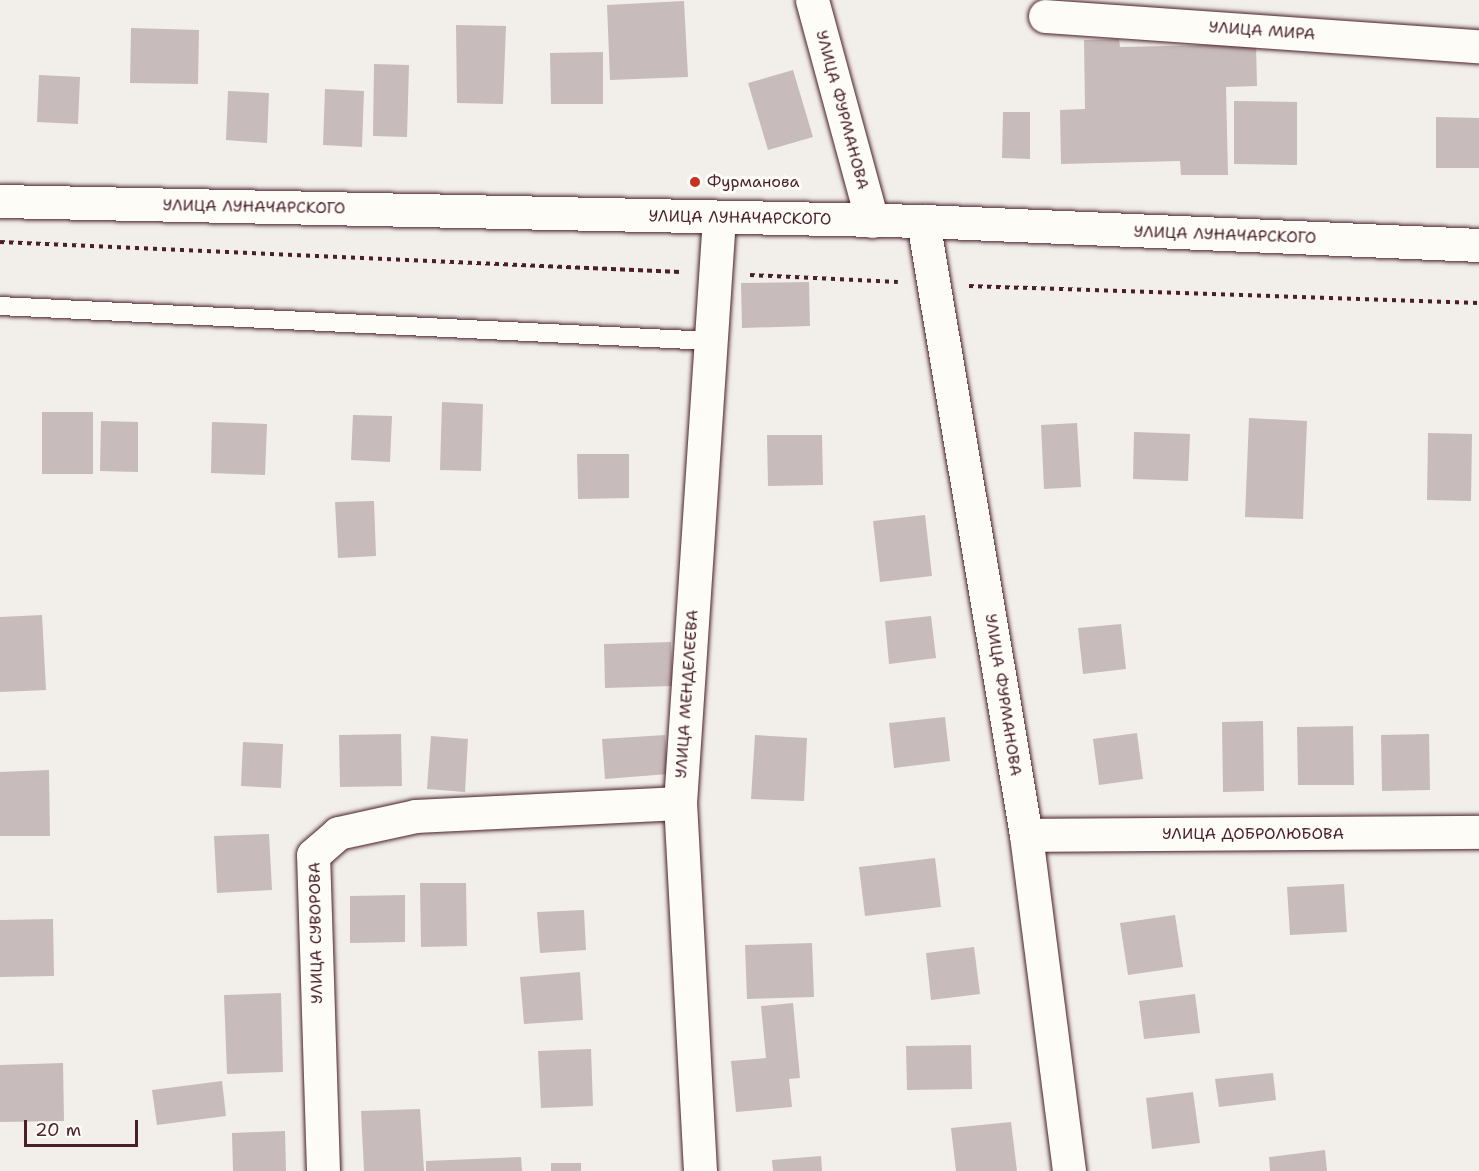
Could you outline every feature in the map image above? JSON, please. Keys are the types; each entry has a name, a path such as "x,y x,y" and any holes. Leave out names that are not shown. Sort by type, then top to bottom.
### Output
{"street":[{"name":"УЛИЦА ФУРМАНОВА","path":"812,0 872,220"},
{"name":"УЛИЦА МИРА","path":"1045,16 1479,46"},
{"name":"УЛИЦА ЛУНАЧАРСКОГО","path":"0,201 923,221 1479,245"},
{"name":"УЛИЦА МЕНДЕЛЕЕВА","path":"700,1171 680,803 719,217"},
{"name":"УЛИЦА ФУРМАНОВА","path":"923,221 1026,835 1069,1171"},
{"name":"УЛИЦА СУВОРОВА","path":"324,1171 313,855 338,833 415,816 680,803"},
{"name":"УЛИЦА ДОБРОЛЮБОВА","path":"1026,835 1479,832"}],"lane":[{"path":"0,306 710,341"}],"building":[{"path":"684,1 688,77 610,80 607,5"},
{"path":"456,25 506,26 503,104 457,103"},
{"path":"131,28 199,30 198,84 130,83"},
{"path":"1119,39 1120,47 1256,44 1257,86 1226,87 1228,175 1181,175 1180,161 1061,164 1060,110 1085,109 1084,40"},
{"path":"603,52 603,104 551,104 550,53"},
{"path":"374,64 409,65 407,137 373,136"},
{"path":"793,70 813,137 768,150 748,83"},
{"path":"39,75 80,77 78,124 37,122"},
{"path":"325,89 364,91 362,147 323,145"},
{"path":"228,91 269,93 267,143 226,140"},
{"path":"1234,101 1297,102 1297,165 1234,164"},
{"path":"1003,112 1030,112 1030,159 1002,158"},
{"path":"1436,117 1479,118 1479,168 1436,168"},
{"path":"809,282 810,326 742,328 741,283"},
{"path":"442,402 483,404 481,471 440,470"},
{"path":"42,412 93,412 93,474 42,474"},
{"path":"353,415 392,416 390,462 351,460"},
{"path":"1249,418 1307,421 1303,519 1245,517"},
{"path":"101,421 138,422 138,472 100,471"},
{"path":"212,422 267,424 265,475 211,473"},
{"path":"1077,423 1081,487 1044,489 1041,425"},
{"path":"1134,432 1190,434 1188,481 1133,479"},
{"path":"1428,433 1472,434 1471,501 1427,500"},
{"path":"767,435 822,435 823,485 768,486"},
{"path":"577,454 629,454 629,498 578,499"},
{"path":"374,501 376,556 338,558 335,502"},
{"path":"925,515 932,576 880,582 873,521"},
{"path":"42,615 46,690 0,692 0,617"},
{"path":"931,616 936,658 889,664 885,621"},
{"path":"1121,624 1126,669 1083,674 1078,628"},
{"path":"671,642 673,686 605,688 604,644"},
{"path":"945,717 950,761 894,768 889,723"},
{"path":"1263,721 1264,791 1223,792 1222,722"},
{"path":"1353,726 1354,785 1298,785 1297,727"},
{"path":"1137,733 1143,779 1099,785 1093,739"},
{"path":"401,734 402,786 340,787 339,735"},
{"path":"1429,734 1430,790 1382,791 1381,735"},
{"path":"665,735 668,774 605,779 602,739"},
{"path":"755,735 807,738 804,801 751,799"},
{"path":"431,736 468,739 465,792 427,789"},
{"path":"243,742 283,744 281,788 241,786"},
{"path":"49,770 50,836 0,836 0,772"},
{"path":"269,834 272,890 217,893 214,836"},
{"path":"935,858 941,907 865,916 859,867"},
{"path":"420,883 466,883 467,946 421,947"},
{"path":"1344,884 1347,932 1290,935 1287,887"},
{"path":"405,895 405,942 350,943 350,896"},
{"path":"584,910 586,950 540,953 537,912"},
{"path":"1175,915 1183,967 1128,975 1120,923"},
{"path":"53,919 54,976 0,977 0,920"},
{"path":"812,943 814,997 747,999 745,945"},
{"path":"974,947 980,994 931,1000 926,953"},
{"path":"580,972 583,1020 524,1024 520,977"},
{"path":"281,993 283,1072 227,1074 224,995"},
{"path":"1195,994 1200,1033 1144,1039 1139,1001"},
{"path":"793,1003 800,1078 789,1079 792,1107 736,1112 731,1061 766,1058 761,1006"},
{"path":"971,1045 972,1089 907,1090 906,1046"},
{"path":"591,1049 593,1106 541,1108 538,1051"},
{"path":"63,1063 64,1121 0,1122 0,1065"},
{"path":"1273,1073 1276,1100 1219,1107 1215,1079"},
{"path":"222,1081 226,1116 157,1125 152,1090"},
{"path":"1193,1092 1200,1143 1152,1149 1146,1098"},
{"path":"420,1109 424,1171 364,1171 361,1111"},
{"path":"1011,1122 1017,1171 956,1171 951,1128"},
{"path":"285,1131 286,1171 233,1171 232,1133"},
{"path":"1325,1150 1327,1171 1270,1171 1269,1157"},
{"path":"821,1156 822,1171 773,1171 772,1160"},
{"path":"521,1157 522,1171 426,1171 426,1161"},
{"path":"551,1163 581,1163 581,1171 551,1171"}],"place":[{"name":"Фурманова","path":"695,182"}]}
